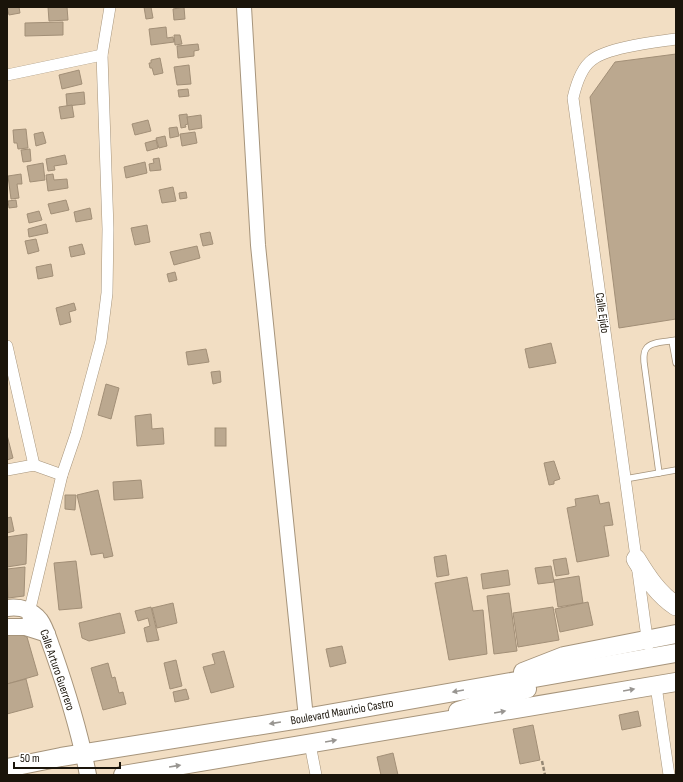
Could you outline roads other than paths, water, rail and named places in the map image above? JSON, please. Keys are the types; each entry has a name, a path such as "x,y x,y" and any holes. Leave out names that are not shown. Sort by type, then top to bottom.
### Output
{"highway":[{"path":"636,559 652,584 668,601 676,606"}],"main road":[{"path":"7,608 12,607 30,610"},
{"name":"Calle Arturo Guerrero","path":"30,610 40,620 47,634 84,754 88,775"},
{"path":"7,627 25,627 47,634"},
{"path":"485,686 564,656 676,634"},
{"name":"Boulevard Mauricio Castro","path":"7,768 306,718 676,653"},
{"path":"435,723 453,712 532,687 676,662"},
{"path":"123,775 676,682"}],"street":[{"path":"25,627 62,475 76,434 101,341 107,293 108,229 102,55 110,7"},
{"path":"244,7 258,245 306,718"},
{"name":"Calle Ejido","path":"650,657 573,98 578,78 592,60 608,52 652,42 676,39"},
{"path":"7,75 102,55"},
{"path":"7,346 34,465"},
{"path":"7,470 34,465 62,475"},
{"path":"656,686 669,775"},
{"path":"310,744 316,775"}],"lane":[{"path":"659,473 644,362 646,349 651,344 674,341 676,363"},
{"path":"625,479 676,470"}]}
